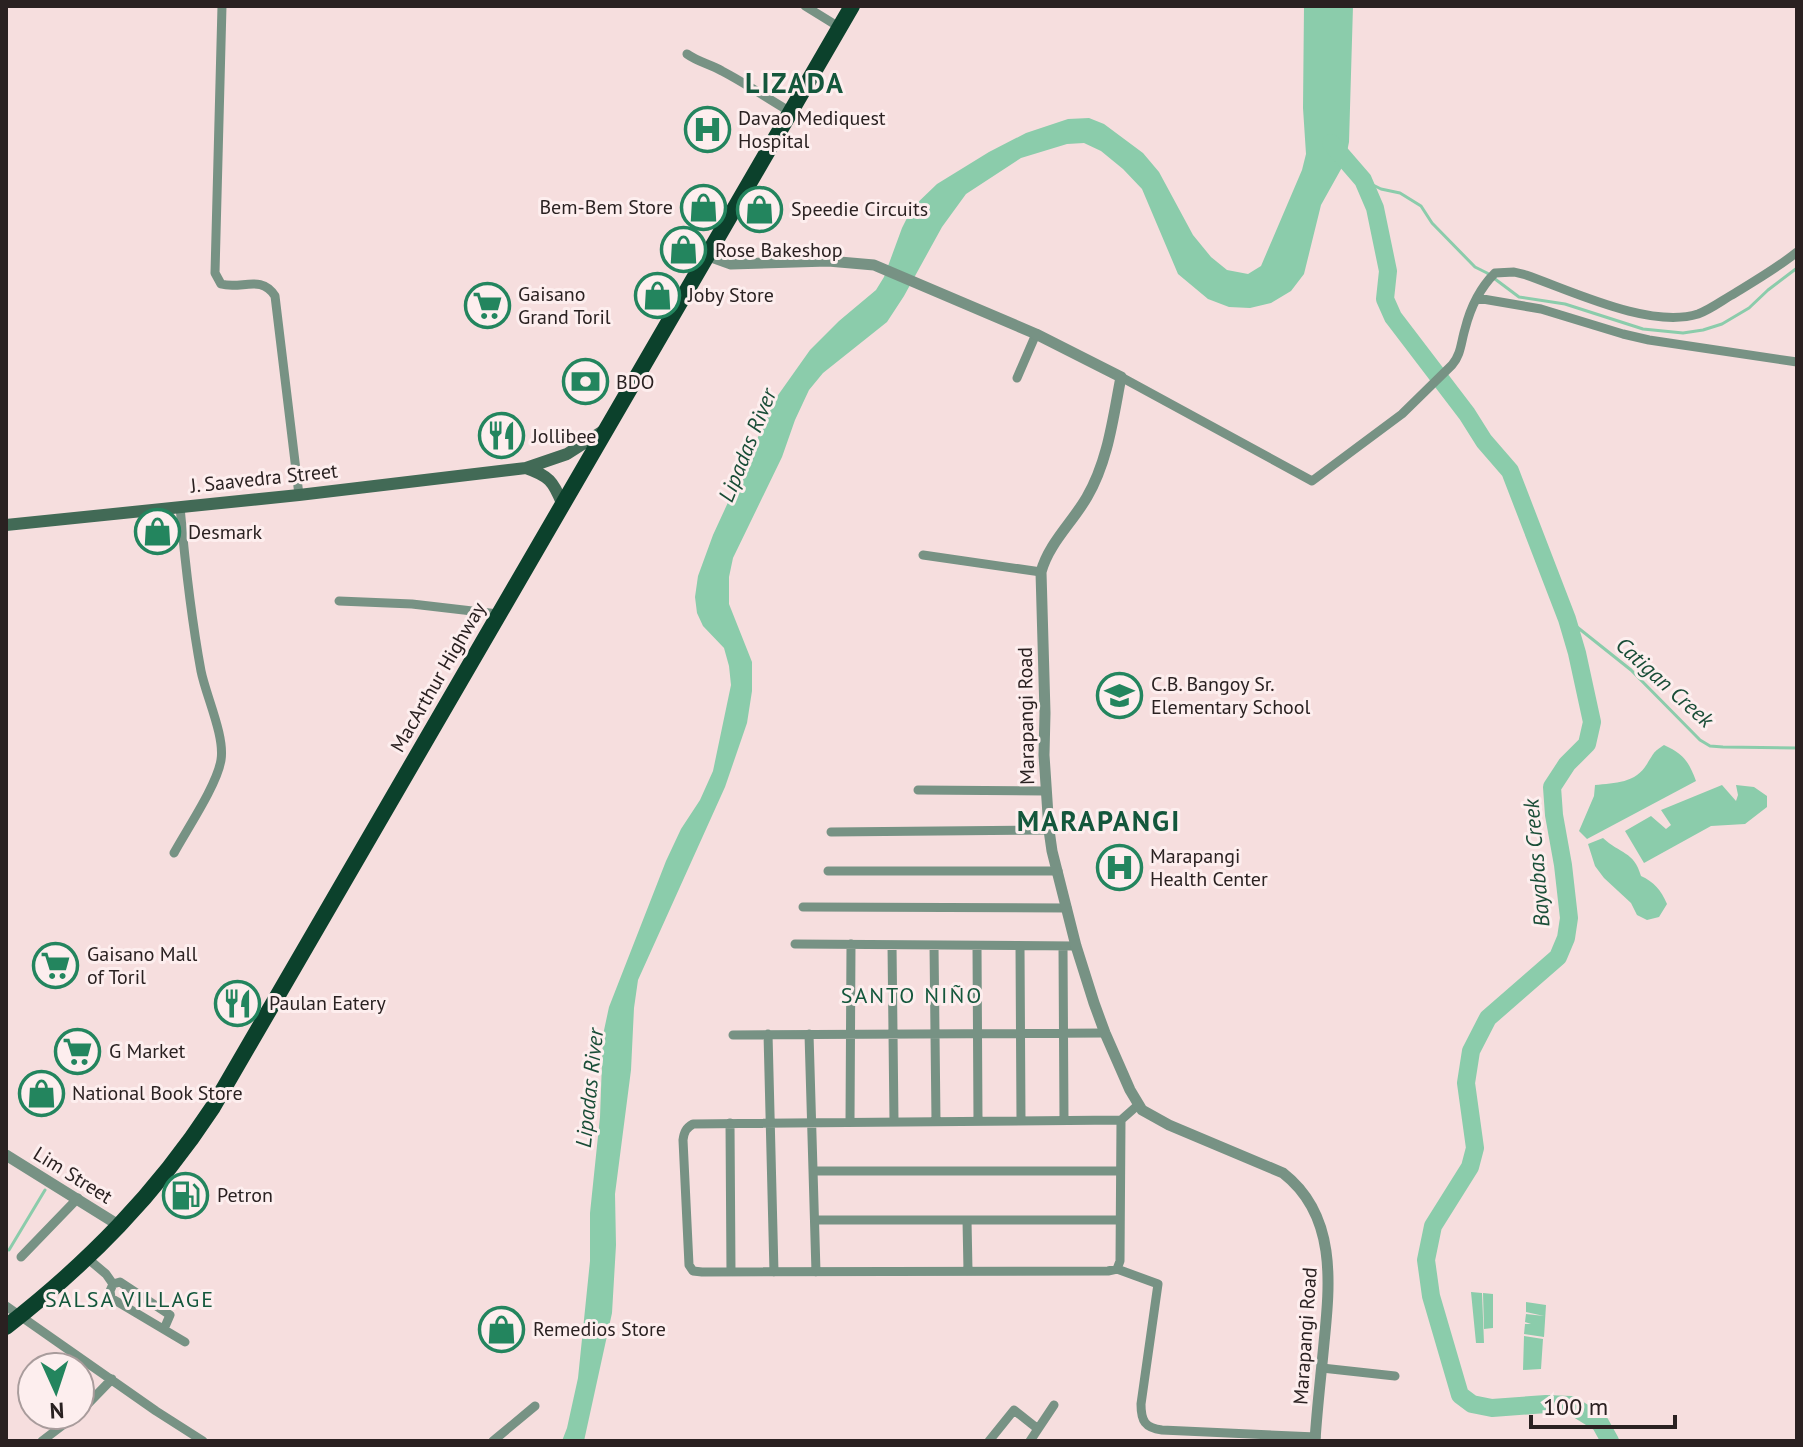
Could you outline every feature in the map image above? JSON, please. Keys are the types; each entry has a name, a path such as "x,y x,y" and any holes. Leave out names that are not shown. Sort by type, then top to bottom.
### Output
{"highway":[{"name":"MacArthur Highway","path":"6,1327 13,1311 87,1258 120,1226 166,1173 213,1107 852,6"}],"main road":[{"name":"J. Saavedra Street","path":"6,525 526,468 567,454 604,430"},
{"path":"526,468 552,481 562,503"}],"street":[{"path":"222,6 215,273 221,284 265,285 275,296 299,495"},
{"path":"805,6 839,27"},
{"path":"687,54 730,75 789,111"},
{"path":"706,255 731,264 838,261 884,269 1036,334 1312,481 1387,426 1452,365 1459,356 1467,321 1477,298 1492,276 1514,272 1613,307 1651,316 1677,317 1697,314 1714,306 1797,252"},
{"path":"1477,298 1541,309 1649,340 1797,362"},
{"path":"1017,378 1036,334"},
{"name":"Marapangi Road","path":"1121,377 1111,430 1096,480 1055,542 1041,572 1045,791 1049,830 1076,946 1094,1003 1138,1105 1157,1119 1283,1173 1305,1195 1322,1232 1328,1257 1328,1296 1316,1439"},
{"path":"174,853 213,782 221,759 220,740 202,676 189,605 180,507"},
{"path":"923,555 1041,572"},
{"path":"339,601 412,604 498,614"},
{"path":"918,790 1045,791"},
{"path":"831,832 1049,830"},
{"path":"828,871 1058,871"},
{"path":"803,907 1067,908"},
{"path":"795,944 1076,946"},
{"path":"850,1122 851,944"},
{"path":"892,945 894,1121"},
{"path":"934,945 936,1121"},
{"path":"977,946 978,1121"},
{"path":"1020,946 1021,1121"},
{"path":"1063,946 1064,1120"},
{"path":"733,1035 1105,1033"},
{"path":"768,1034 774,1272"},
{"path":"809,1034 816,1272"},
{"path":"1138,1105 1121,1120 693,1124 683,1133 690,1268 697,1272 1117,1269 1158,1284 1141,1404 1147,1426 1162,1430 1316,1439"},
{"path":"1117,1269 1120,1261 1121,1120"},
{"path":"730,1123 731,1272"},
{"name":"Lim Street","path":"6,1155 120,1226"},
{"path":"813,1171 1120,1171"},
{"path":"21,1257 78,1198"},
{"path":"815,1220 1120,1220"},
{"path":"967,1220 968,1271"},
{"path":"87,1258 113,1284"},
{"path":"113,1284 120,1282 170,1315 164,1329"},
{"path":"113,1284 111,1298 185,1342"},
{"path":"13,1311 203,1441"},
{"path":"1322,1368 1395,1376"},
{"path":"96,1395 112,1379"},
{"path":"1030,1441 1054,1405"},
{"path":"493,1441 535,1406"},
{"path":"989,1441 1014,1410 1038,1429"}],"shaded area":[{"path":"1304,6 1353,6 1349,142 1345,162 1321,205 1304,274 1291,291 1271,303 1250,308 1229,307 1208,299 1178,274 1142,189 1101,151 1084,143 1067,144 1021,158 966,194 942,227 887,322 823,373 809,390 782,457 733,558 729,604 752,662 747,723 725,787 638,980 631,1070 615,1194 612,1313 584,1441 562,1441 578,1378 590,1261 590,1213 600,1117 603,1035 609,1007 666,861 713,771 731,685 724,648 703,626 697,613 695,597 698,576 713,535 776,398 810,350 876,290 912,208 937,184 1026,133 1068,119 1089,118 1104,124 1143,153 1159,172 1193,235 1211,257 1227,270 1248,274 1261,266 1306,154"},
{"path":"1664,745 1685,759 1696,781 1587,839 1579,831 1594,796 1595,785 1624,781 1637,775"},
{"path":"1722,785 1736,801 1736,785 1754,787 1767,796 1767,807 1745,824 1711,826 1644,863 1625,831 1651,816 1666,829 1671,825 1661,810"},
{"path":"1603,838 1630,857 1641,876 1660,891 1667,904 1659,917 1647,920 1637,915 1631,903 1595,866 1588,844"},
{"path":"1471,1292 1482,1293 1484,1343 1476,1343"},
{"path":"1483,1293 1493,1294 1493,1328 1484,1329"},
{"path":"1526,1302 1546,1305 1544,1337 1524,1334 1525,1324 1531,1324 1525,1322 1526,1314 1544,1316 1526,1312"},
{"path":"1524,1336 1543,1339 1541,1369 1523,1370"}],"waterway":[{"name":"Bayabas Creek","path":"1331,143 1363,180 1375,208 1388,271 1385,299 1393,317 1484,441 1510,471 1567,619 1592,722 1587,744 1567,764 1552,787 1569,918 1566,938 1558,957 1488,1018 1471,1051 1466,1083 1475,1148 1470,1167 1433,1226 1426,1260 1431,1296 1460,1395 1472,1404 1492,1408 1571,1405 1600,1423 1610,1441"},
{"path":"1363,180 1381,189 1400,193 1421,206 1432,223 1475,267 1519,297 1565,304 1643,329 1683,333 1722,324 1749,308 1797,268"},
{"name":"Catigan Creek","path":"1567,619 1631,670 1700,740 1710,746 1797,748"},
{"path":"9,1250 45,1190"}],"place":[{"name":"Davao Mediquest Hospital","path":"707,130"},
{"name":"Bem-Bem Store","path":"704,207"},
{"name":"Speedie Circuits","path":"760,209"},
{"name":"Rose Bakeshop","path":"684,250"},
{"name":"Joby Store","path":"657,295"},
{"name":"Gaisano Grand Toril","path":"487,305"},
{"name":"BDO","path":"585,382"},
{"name":"Jollibee","path":"501,436"},
{"name":"Desmark","path":"157,532"},
{"name":"C.B. Bangoy Sr. Elementary School","path":"1120,696"},
{"name":"Marapangi Health Center","path":"1119,867"},
{"name":"Gaisano Mall of Toril","path":"56,966"},
{"name":"Paulan Eatery","path":"238,1003"},
{"name":"G Market","path":"78,1051"},
{"name":"National Book Store","path":"41,1093"},
{"name":"Petron","path":"186,1195"},
{"name":"Remedios Store","path":"502,1329"}],"district":[{"name":"LIZADA","path":"795,82"},
{"name":"MARAPANGI","path":"1099,820"},
{"name":"SANTO NIÑO","path":"912,995"},
{"name":"SALSA VILLAGE","path":"130,1299"}],"water label":[{"name":"Lipadas River","path":"747,445"},
{"name":"Lipadas River","path":"589,1088"}]}
